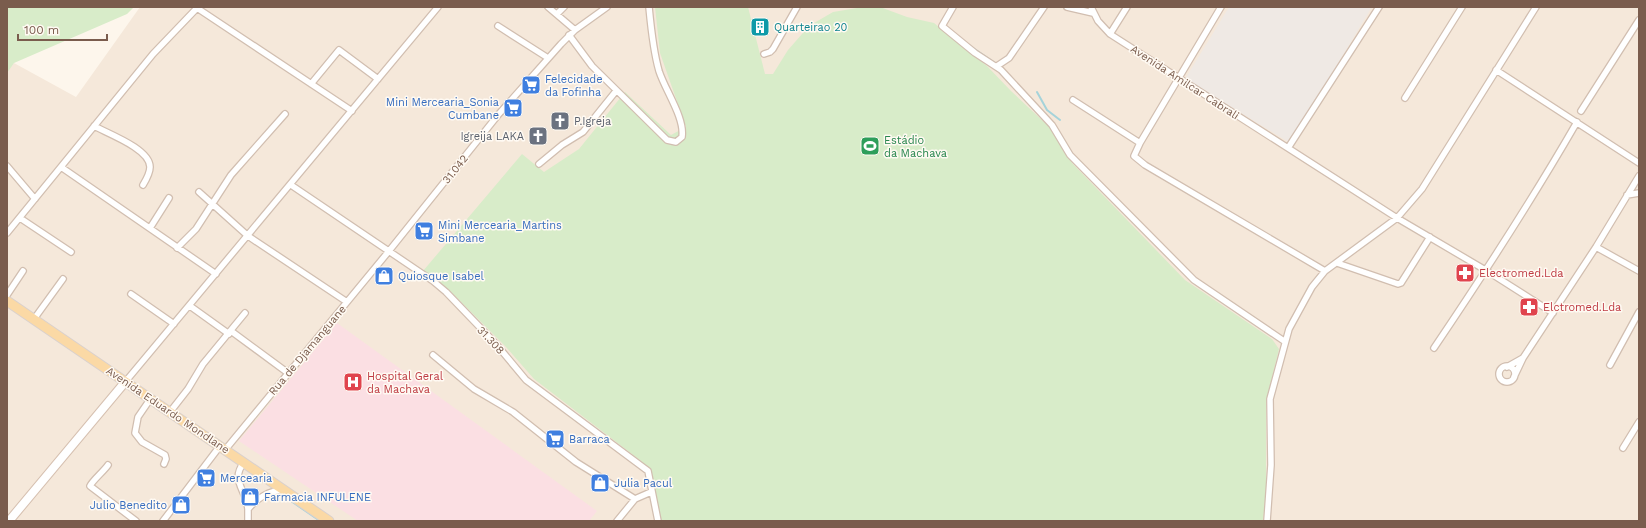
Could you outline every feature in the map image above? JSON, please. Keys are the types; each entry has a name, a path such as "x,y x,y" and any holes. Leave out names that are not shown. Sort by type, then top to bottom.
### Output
{"main road":[{"name":"Avenida Eduardo Mondlane","path":"7,301 329,521"}],"street":[{"path":"8,521 190,306 438,7"},
{"path":"548,7 575,30"},
{"path":"557,14 564,7"},
{"name":"31.042","path":"389,251 498,115 548,58 569,35 607,7"},
{"path":"569,35 592,66 616,91 668,140 671,142 680,140 683,133 681,122 669,97 658,66 651,30 649,7"},
{"path":"764,54 773,49 797,7"},
{"path":"953,7 942,26 975,53 997,66 1047,119 1070,155 1194,280 1284,341"},
{"path":"997,66 1009,58 1044,7"},
{"path":"1067,7 1092,10"},
{"path":"1110,34 1127,7"},
{"path":"1221,7 1134,153 1135,159 1325,271"},
{"path":"1288,148 1379,7"},
{"path":"1405,98 1462,7"},
{"path":"1267,521 1271,465 1270,399 1284,341 1301,305 1312,287 1325,271 1397,218 1422,190 1536,7"},
{"path":"7,233 152,54 197,8 352,112"},
{"name":"Avenida Amilcar Cabrali","path":"1092,10 1110,34 1178,79 1397,218 1487,271 1553,313"},
{"path":"1581,111 1639,20"},
{"path":"498,26 548,58"},
{"path":"311,84 339,50 378,79"},
{"path":"1496,70 1639,163"},
{"path":"539,164 562,145 583,132 616,91"},
{"path":"1073,100 1140,143"},
{"path":"177,248 196,229 231,175 285,114"},
{"path":"1434,348 1487,271 1535,194 1577,122"},
{"path":"94,126 141,151 148,158 150,169 143,185"},
{"path":"7,166 35,199"},
{"path":"61,167 216,274"},
{"path":"1523,358 1507,367 1502,368 1499,372 1501,379 1504,382 1509,382 1514,377 1523,358 1596,246 1639,176"},
{"name":"31.308","path":"291,185 389,251 446,292 496,344 526,380 574,415 591,430 648,471 658,521"},
{"path":"199,192 248,236 347,302"},
{"path":"1627,195 1639,193"},
{"path":"150,228 169,198"},
{"path":"20,218 71,252"},
{"path":"1337,263 1398,284 1401,283 1430,237"},
{"path":"1596,246 1639,271"},
{"name":"Rua de Djamanguane","path":"163,521 389,251"},
{"path":"7,295 24,271"},
{"path":"34,319 63,279"},
{"path":"131,294 174,324"},
{"path":"190,306 288,373"},
{"path":"1610,365 1639,312"},
{"path":"170,412 188,389 203,364 245,313"},
{"path":"434,356 474,389 513,412 576,462 634,499"},
{"path":"1507,367 1514,371 1514,377"},
{"path":"150,398 138,417 135,433 142,442 166,455 164,464"},
{"path":"1623,448 1639,422"},
{"path":"244,462 239,469 237,479 247,502 248,521"},
{"path":"108,465 103,474 91,482 90,486 136,521"},
{"path":"248,509 261,496 285,490"},
{"path":"617,521 634,499 651,492"}],"shaded area":[{"path":"140,7 1639,7 1639,521 7,521 7,69 14,63 76,97"},
{"path":"1229,7 1372,7 1290,143 1185,79"},
{"name":"Hospital Geral da Machava","path":"337,323 597,511 589,521 358,521 239,441"}],"green space":[{"path":"7,7 134,7 127,14 14,63 7,73"},
{"path":"655,7 748,7 765,74 773,74 788,50 809,26 833,12 863,7 880,7 907,17 934,23 987,66 1044,122 1051,126 1072,163 1185,280 1272,339 1279,349 1266,402 1266,491 1263,521 659,521 641,461 534,379 506,347 452,293 423,271 522,154 544,172 579,149 625,92 671,135 686,127 660,53"}],"waterway":[{"path":"970,46 995,63"},
{"path":"1037,92 1047,110 1060,120"},
{"path":"278,492 320,521"}],"place":[{"name":"Quarteirao 20","path":"760,27"},
{"name":"Felecidade da Fofinha","path":"531,85"},
{"name":"Mini Mercearia_Sonia Cumbane","path":"513,108"},
{"name":"P.Igreja","path":"560,121"},
{"name":"Igreija LAKA","path":"538,136"},
{"name":"Estádio da Machava","path":"870,146"},
{"name":"Mini Mercearia_Martins Simbane","path":"424,231"},
{"name":"Electromed.Lda","path":"1465,273"},
{"name":"Quiosque Isabel","path":"384,276"},
{"name":"Elctromed.Lda","path":"1529,307"},
{"name":"Hospital Geral da Machava","path":"353,382"},
{"name":"Barraca","path":"555,439"},
{"name":"Mercearia","path":"206,478"},
{"name":"Julia Pacul","path":"600,483"},
{"name":"Farmacia INFULENE","path":"250,497"},
{"name":"Julio Benedito","path":"181,505"}]}
